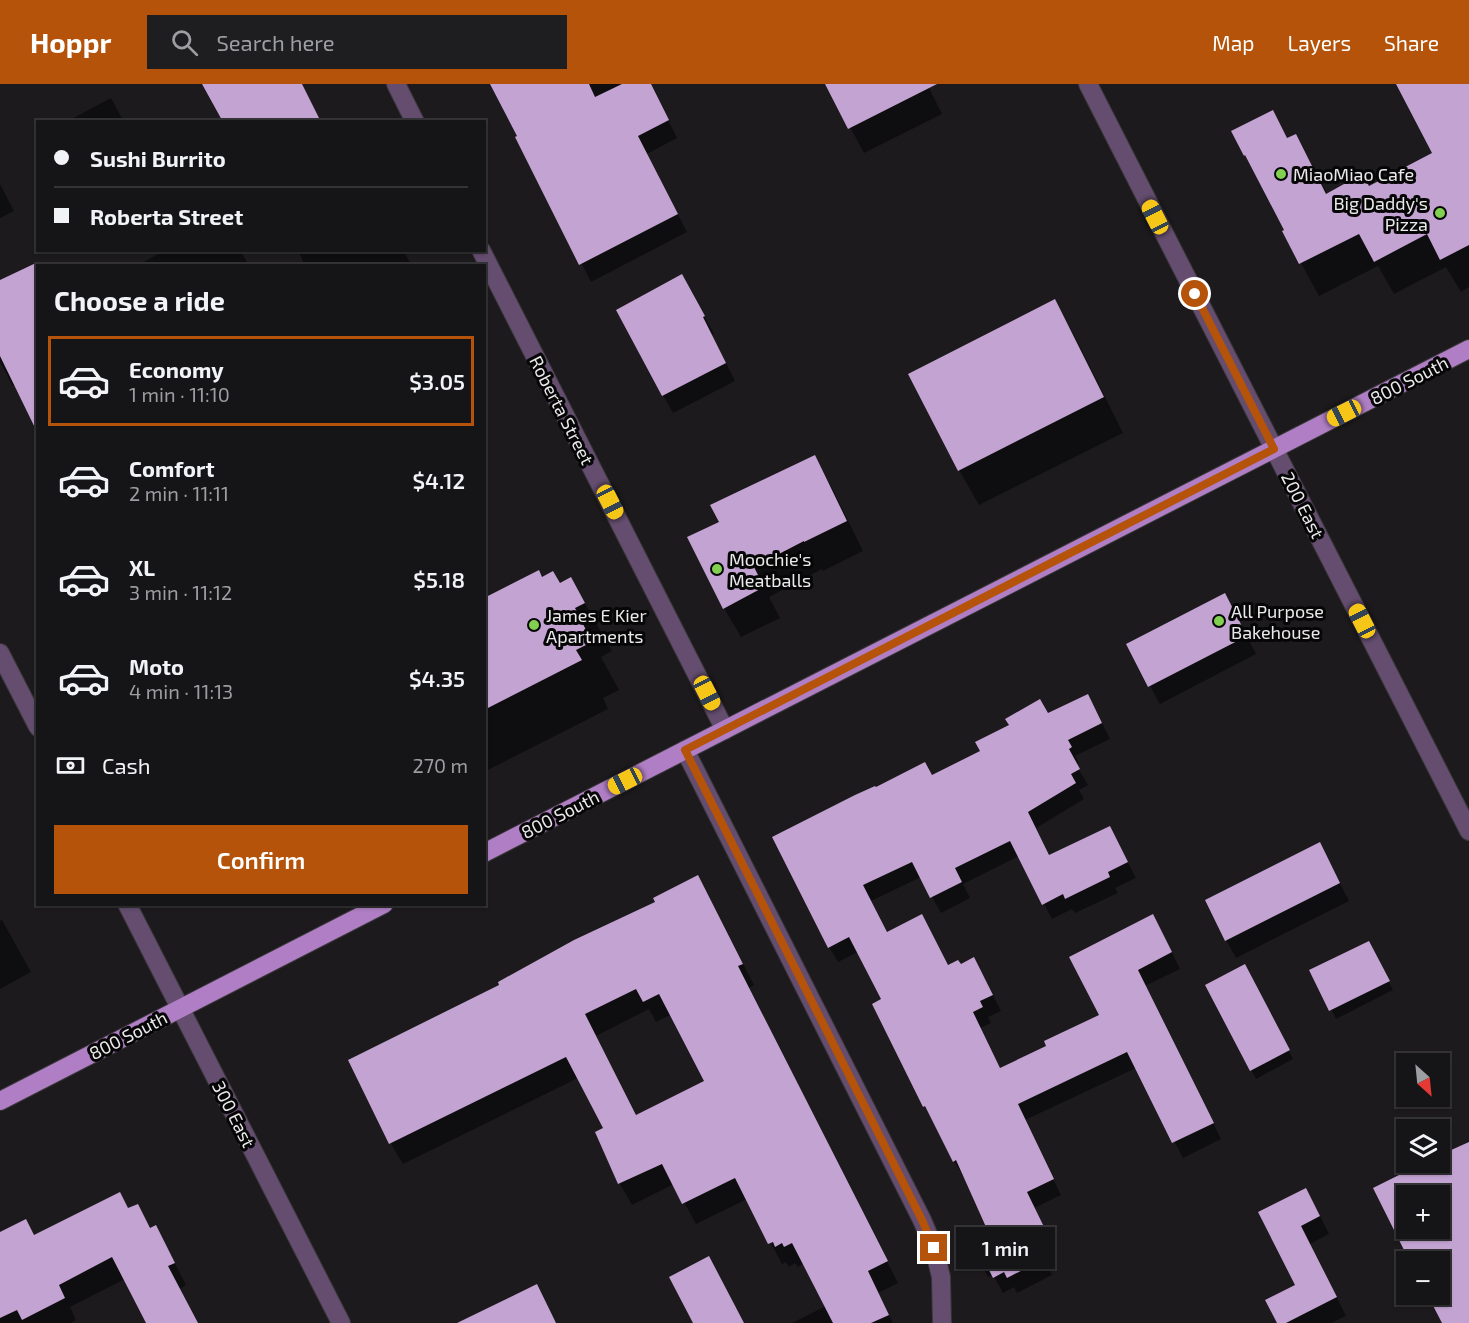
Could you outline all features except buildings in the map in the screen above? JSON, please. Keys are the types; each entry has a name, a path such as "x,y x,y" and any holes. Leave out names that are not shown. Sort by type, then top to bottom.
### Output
{"main road":[{"name":"800 South","path":"486,852 1469,349"},
{"name":"800 South","path":"0,1101 380,906"}],"street":[{"path":"396,84 414,120"},
{"name":"200 East","path":"1088,84 1469,831"},
{"name":"Roberta Street","path":"482,252 725,730"},
{"path":"0,653 36,723"},
{"path":"685,750 922,1220 934,1248 941,1277 942,1323"},
{"name":"300 East","path":"128,906 341,1323"}],"place":[{"name":"MiaoMiao Cafe","path":"1281,174"},
{"name":"Big Daddy's Pizza","path":"1440,213"},
{"name":"Moochie's Meatballs","path":"717,569"},
{"name":"All Purpose Bakehouse","path":"1219,621"},
{"name":"James E Kier Apartments","path":"534,625"}],"route":[{"path":"934,1248 685,750 1274,449 1195,294"}]}
